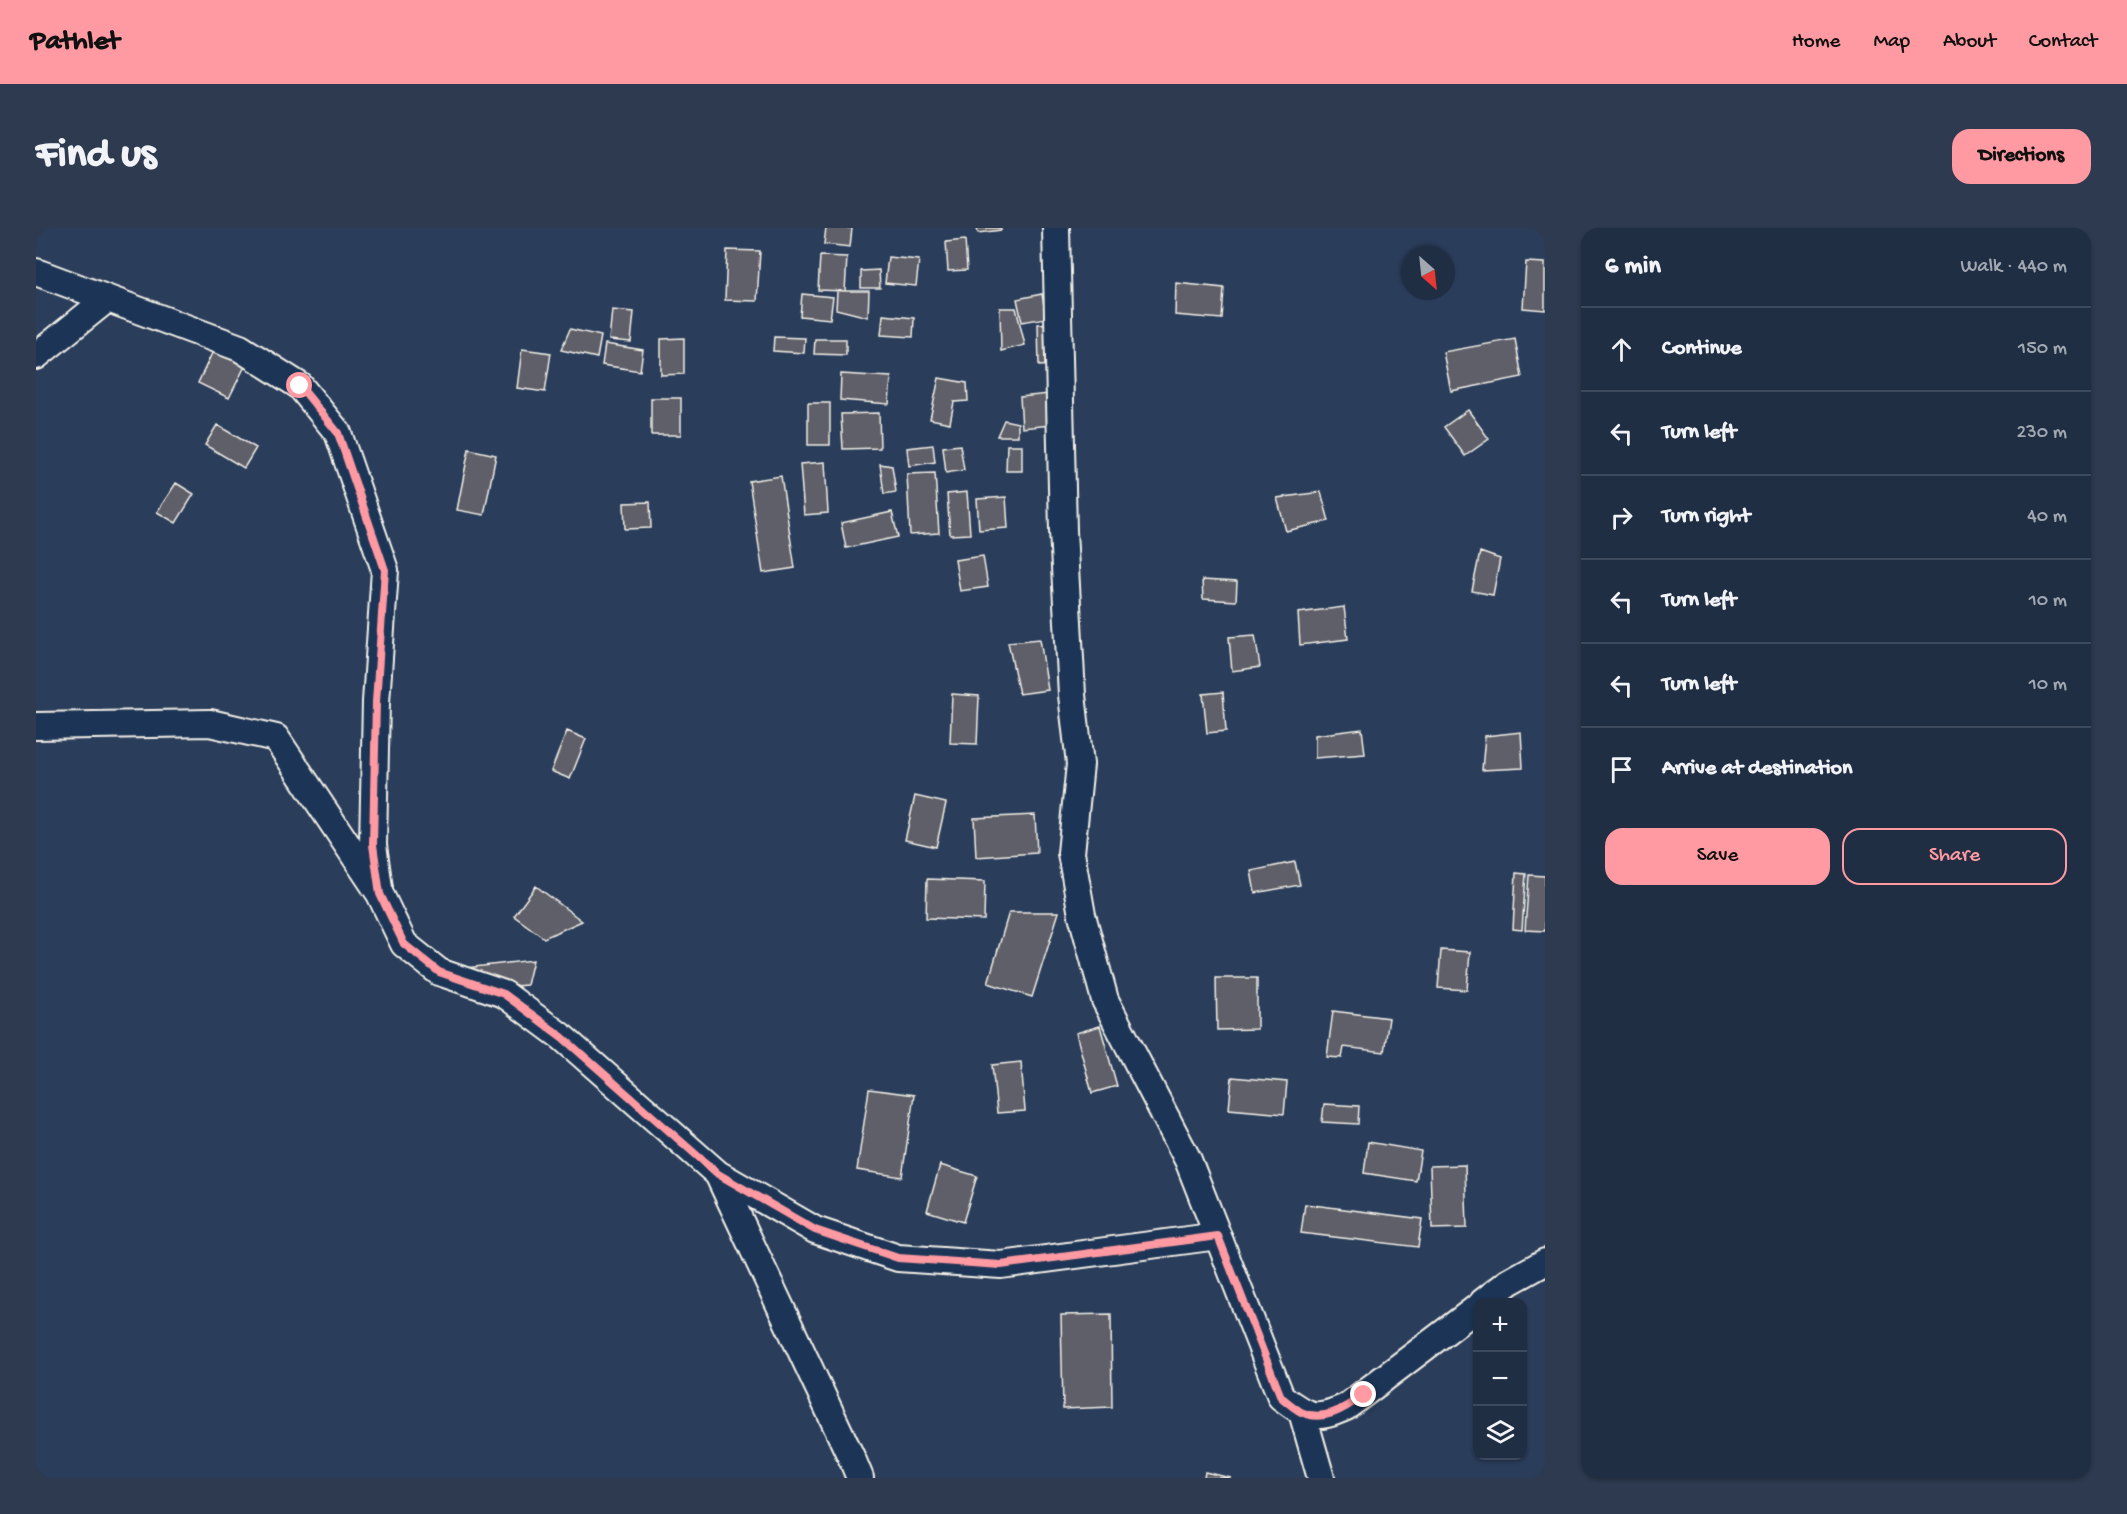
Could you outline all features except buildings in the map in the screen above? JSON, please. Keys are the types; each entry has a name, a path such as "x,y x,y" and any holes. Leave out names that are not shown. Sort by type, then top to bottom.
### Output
{"street":[{"path":"1056,228 1063,531 1072,695 1080,764 1071,853 1082,915 1105,1000 1188,1160 1281,1397 1302,1412 1325,1416 1346,1407 1473,1311"},
{"path":"36,272 240,348 300,386 338,433 385,570 376,702 373,845 380,894"},
{"path":"36,356 107,298"},
{"path":"36,726 210,723 276,738 380,894 404,944 439,972 504,994 562,1037 718,1174 815,1230 898,1258 1001,1265 1218,1236"},
{"path":"718,1174 860,1478"},
{"path":"1488,1298 1509,1282 1545,1262"},
{"path":"1302,1412 1321,1478"}],"route":[{"path":"300,386 338,433 385,570 376,702 373,845 380,894 404,944 439,972 504,994 562,1037 718,1174 815,1230 898,1258 1001,1265 1218,1236 1281,1397 1302,1412 1325,1416 1346,1407 1364,1395"}]}
